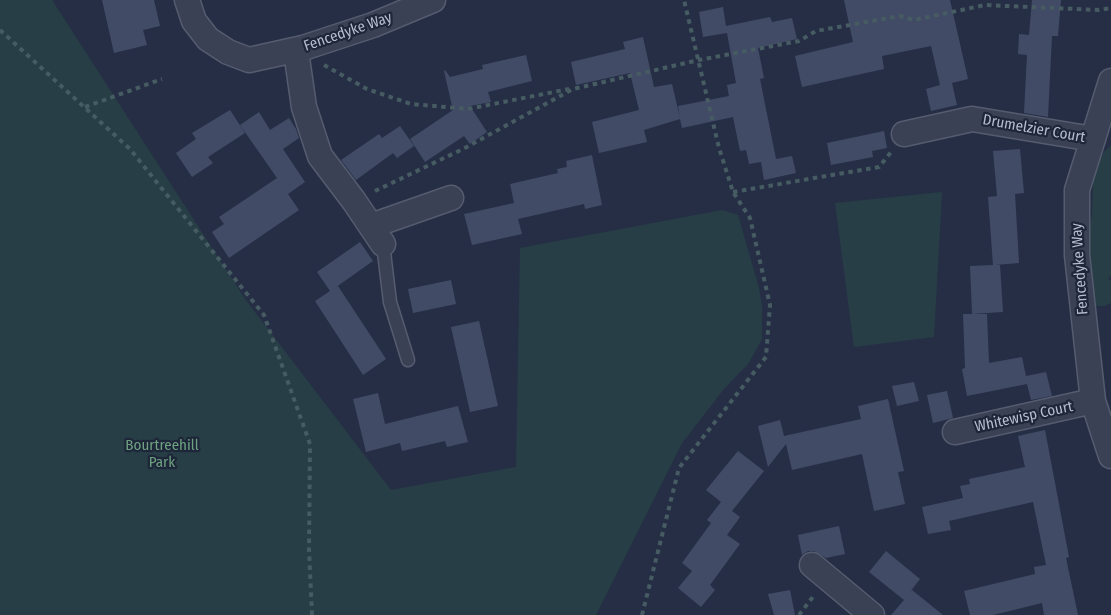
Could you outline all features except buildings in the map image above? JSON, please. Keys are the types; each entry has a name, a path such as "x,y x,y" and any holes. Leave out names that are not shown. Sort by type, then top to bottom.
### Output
{"street":[{"name":"Fencedyke Way","path":"187,0 194,21 208,39 228,52 249,60 299,50 373,25 433,0"},
{"path":"299,50 304,107 320,156 377,235 451,198"},
{"name":"Fencedyke Way","path":"1111,81 1108,106 1093,140 1077,190 1077,255 1093,401 1111,456"},
{"name":"Drumelzier Court","path":"904,134 972,119 1093,140"},
{"name":"Whitewisp Court","path":"955,432 1093,401"},
{"path":"812,565 872,615"}],"lane":[{"path":"377,235 390,302 408,360"}],"path":[{"path":"642,615 679,468 766,357 770,304 750,218 733,192 719,148 684,0"},
{"path":"299,50 367,89 411,105 468,109 799,41 816,31 900,16 914,20 985,5 1098,10 1111,8"},
{"path":"0,30 130,149 264,315 310,444 309,549 312,615"},
{"path":"85,107 162,79"},
{"path":"354,201 463,149 573,89"},
{"path":"733,192 879,166 904,134"}],"green space":[{"name":"Bourtreehill Park","path":"0,0 52,0 245,299 391,490 516,467 520,248 722,210 738,215 759,288 762,306 762,339 748,364 724,389 682,443 596,615 0,615"},
{"path":"1111,145 1111,275 1108,279 1111,281 1111,303 1096,306 1091,299 1088,242 1093,185 1095,168"},
{"path":"942,192 934,337 854,347 835,203"}]}
